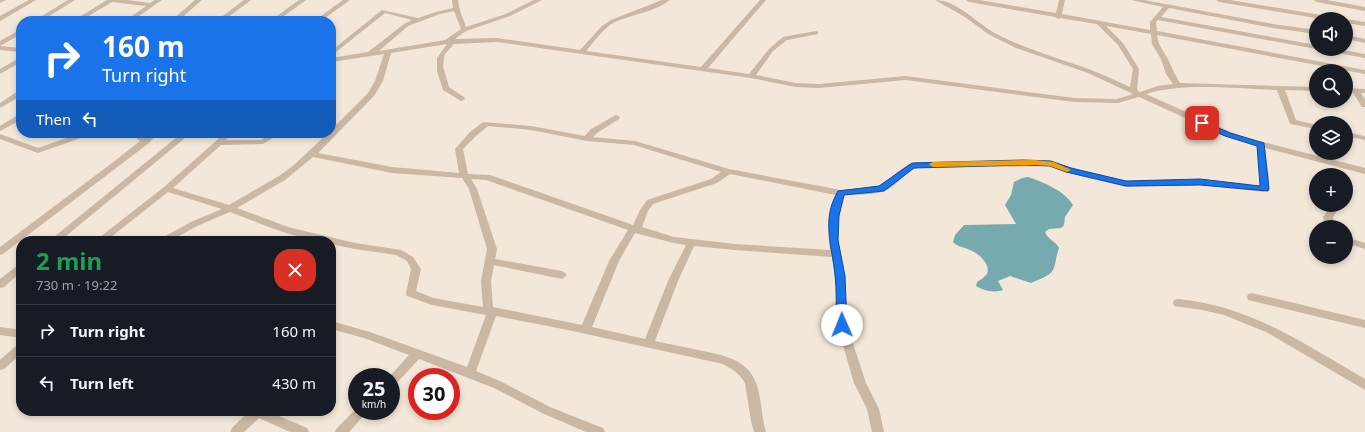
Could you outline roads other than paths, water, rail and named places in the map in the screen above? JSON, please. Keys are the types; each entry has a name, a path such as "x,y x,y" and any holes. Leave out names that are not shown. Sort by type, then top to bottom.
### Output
{"street":[{"path":"0,18 33,0"},
{"path":"45,16 72,0"},
{"path":"84,16 111,0 151,5"},
{"path":"135,16 159,0"},
{"path":"180,16 199,0"},
{"path":"226,16 248,0"},
{"path":"280,16 303,0"},
{"path":"324,16 347,0"},
{"path":"455,0 456,9 464,30"},
{"path":"461,99 446,88 446,79 441,71 441,55 450,42 464,30 508,15 539,0"},
{"path":"582,51 604,27 613,21 642,12 668,0"},
{"path":"703,69 763,0"},
{"path":"938,0 967,16 990,33 1018,47 1090,72 1228,134 1334,168"},
{"path":"969,0 1365,72"},
{"path":"1058,17 1060,0"},
{"path":"1134,0 1273,26 1309,31"},
{"path":"1219,0 1309,15"},
{"path":"1317,0 1365,9"},
{"path":"1347,5 1347,12"},
{"path":"1168,6 1153,22 1154,44 1164,59 1170,74 1178,85"},
{"path":"369,55 406,25 456,9"},
{"path":"336,50 384,12 418,20"},
{"path":"1156,18 1309,46"},
{"path":"1353,22 1365,24"},
{"path":"1100,24 1121,44 1136,69 1136,93"},
{"path":"751,76 771,50 785,38 816,33"},
{"path":"0,44 16,34"},
{"path":"1353,38 1365,41"},
{"path":"336,59 450,42 497,40 751,76 796,85 819,86 906,78 1092,101 1118,101 1136,93 1178,85 1309,89"},
{"path":"0,48 16,50"},
{"path":"336,130 371,94 379,81 388,52"},
{"path":"1353,54 1365,56"},
{"path":"0,72 16,62"},
{"path":"1280,88 1293,122 1309,125"},
{"path":"1355,90 1365,91"},
{"path":"1355,90 1365,105"},
{"path":"0,106 16,96"},
{"path":"587,139 602,125 616,117"},
{"path":"0,129 16,120"},
{"path":"470,374 490,310 486,281 492,249 473,189 464,176 461,164 460,147 483,125 486,124 531,128 587,139 635,143 728,171 841,193 881,189 912,166 1029,162 1051,163 1068,170 1126,184 1200,182 1264,189 1265,178 1261,145"},
{"path":"1353,135 1365,138"},
{"path":"0,136 38,151 73,138"},
{"path":"142,138 146,141"},
{"path":"21,236 149,138"},
{"path":"60,236 181,138"},
{"path":"106,236 167,189 225,138"},
{"path":"220,143 263,142 269,138"},
{"path":"173,236 229,209 282,178 312,154 328,138"},
{"path":"312,154 392,170 487,177 634,229 661,237 691,243 836,254"},
{"path":"585,330 614,261 650,202 714,181 728,171"},
{"path":"1353,171 1365,171"},
{"path":"167,189 267,221 272,225 286,230 312,236"},
{"path":"841,193 834,216 833,228 841,282 842,325 860,383 873,409 878,432"},
{"path":"0,252 16,240"},
{"path":"336,242 355,246 398,252 406,256 414,264 416,269 411,293 415,296 450,305 490,310 726,360 742,368 751,384 754,394 757,423 760,432"},
{"path":"1353,242 1365,246"},
{"path":"649,343 673,281 691,243"},
{"path":"490,261 562,275"},
{"path":"0,284 16,271"},
{"path":"1252,297 1365,324"},
{"path":"1178,303 1197,304 1256,322 1365,385"},
{"path":"336,329 366,335 498,385 546,410 599,432"},
{"path":"0,331 16,333"},
{"path":"0,366 16,352"},
{"path":"400,372 416,355"},
{"path":"236,432 251,416"},
{"path":"267,416 303,432"},
{"path":"341,432 353,420"}],"water":[{"path":"1028,177 1047,184 1059,191 1065,195 1073,205 1065,217 1064,225 1061,228 1049,229 1045,232 1059,248 1054,268 1043,278 1031,283 1010,276 998,281 1003,290 989,291 982,289 976,286 977,282 987,274 987,266 983,259 973,251 953,242 955,235 964,225 1016,224 1005,205 1011,195 1014,182"}]}
